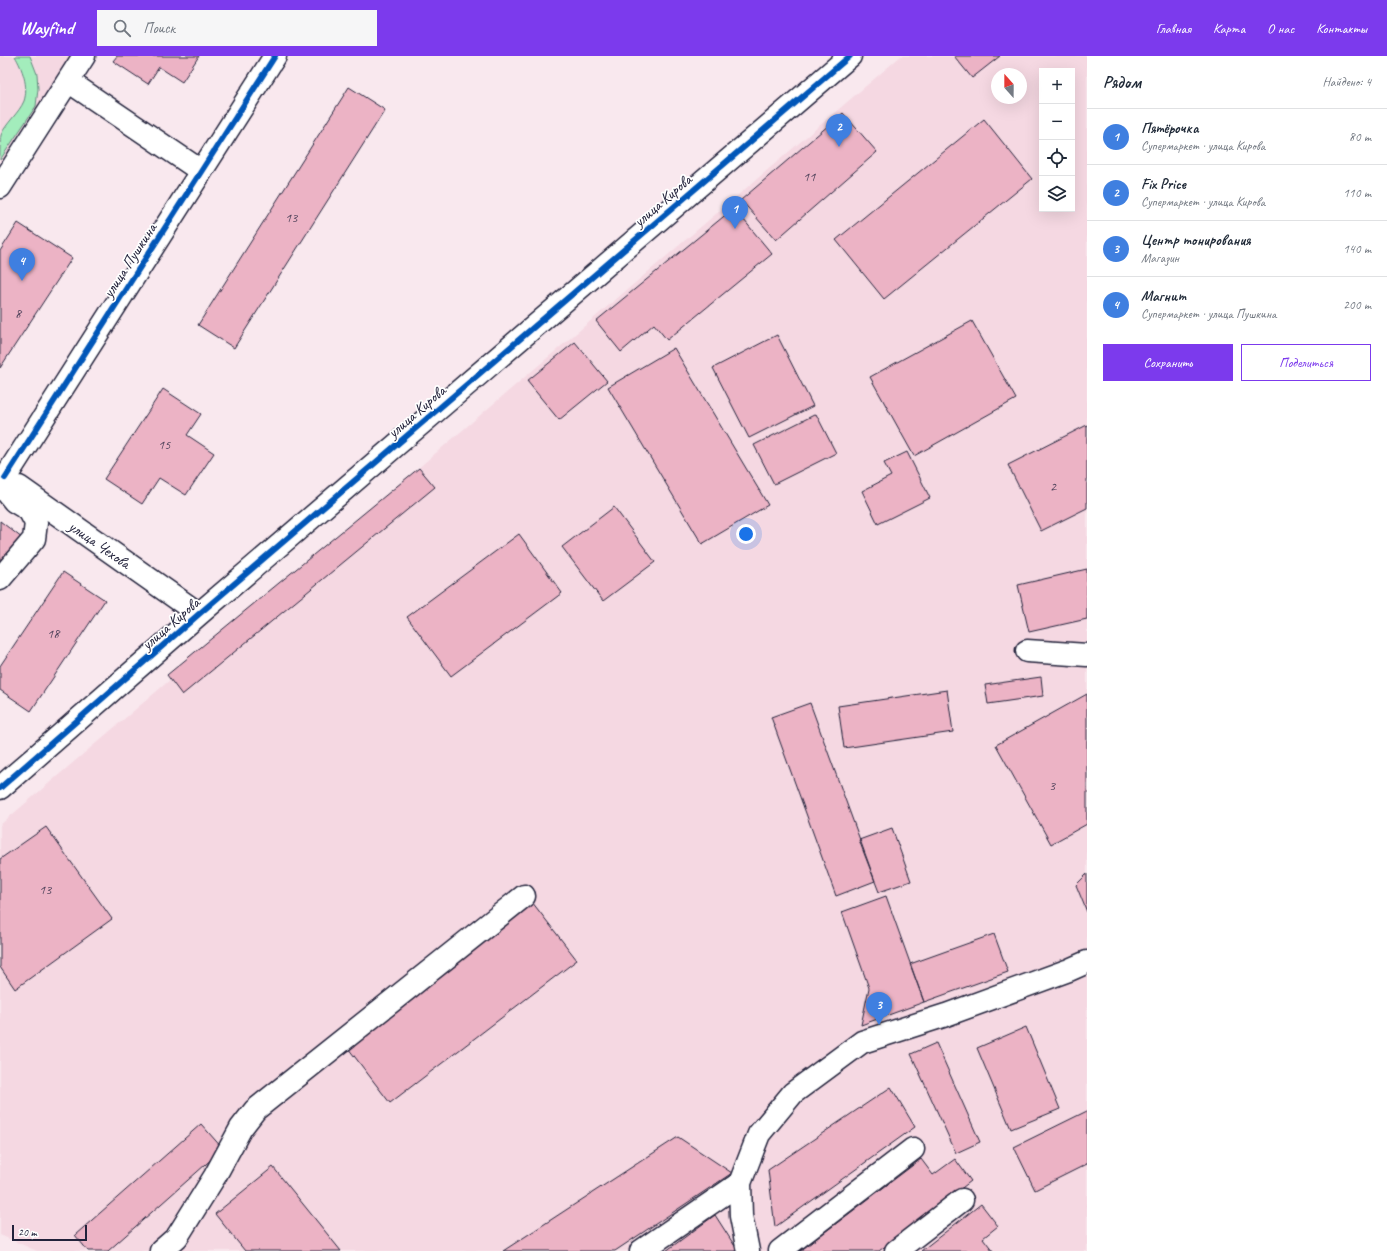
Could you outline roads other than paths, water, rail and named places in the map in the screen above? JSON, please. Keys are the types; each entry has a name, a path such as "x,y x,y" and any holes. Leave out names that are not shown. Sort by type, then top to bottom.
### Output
{"street":[{"path":"0,187 84,56"},
{"name":"улица Пушкина","path":"2,476 275,56"},
{"name":"улица Кирова","path":"0,788 199,614 850,56"},
{"path":"68,81 201,171"},
{"path":"0,579 34,539 36,523 28,510 14,501 6,491 2,476"},
{"name":"улица Чехова","path":"2,476 199,614"},
{"path":"1027,651 1087,655"},
{"path":"161,1251 177,1237 215,1176 241,1128 255,1110 524,896"},
{"path":"748,1251 741,1216 740,1183 759,1134 793,1093 862,1042 946,1015 1087,962"},
{"path":"780,1251 913,1148"},
{"path":"641,1251 740,1183"},
{"path":"896,1251 962,1200"}],"place":[{"name":"Fix Price","path":"839,147"},
{"name":"Пятёрочка","path":"735,229"},
{"name":"Магнит","path":"22,281"},
{"name":"Центр тонирования","path":"879,1025"}]}
